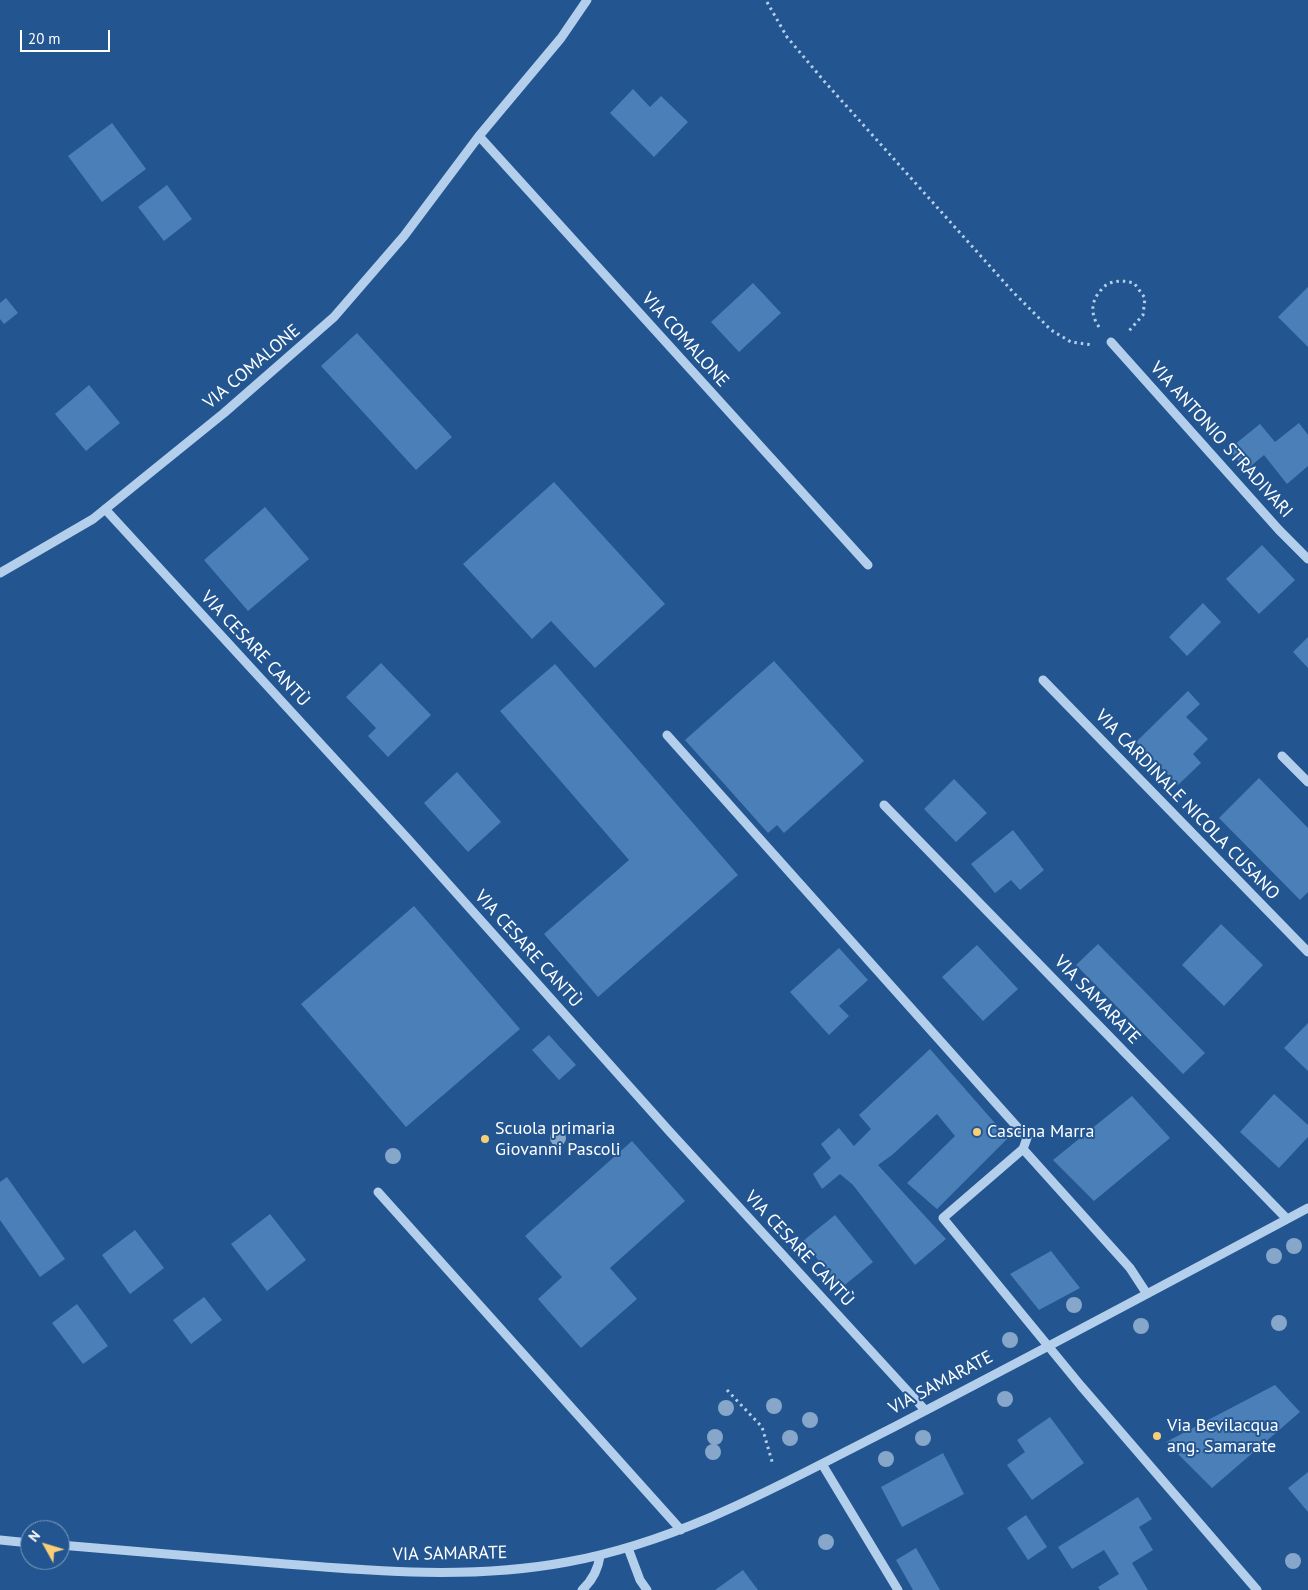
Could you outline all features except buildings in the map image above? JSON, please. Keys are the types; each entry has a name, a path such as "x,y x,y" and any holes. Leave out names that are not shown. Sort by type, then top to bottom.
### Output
{"street":[{"name":"VIA COMALONE","path":"0,573 93,519 231,406 334,317 404,236 479,136 561,38 587,0"},
{"name":"VIA COMALONE","path":"479,136 868,566"},
{"name":"VIA ANTONIO STRADIVARI","path":"1111,342 1279,530 1308,559"},
{"name":"VIA CESARE CANTÙ","path":"105,509 408,839 670,1132 925,1410"},
{"name":"VIA CARDINALE NICOLA CUSANO","path":"1043,680 1308,952"},
{"path":"666,735 1027,1138 1024,1149 943,1218 1080,1386 1258,1590"},
{"path":"1282,756 1308,782"},
{"name":"VIA SAMARATE","path":"884,805 1287,1219"},
{"path":"1024,1149 1130,1268 1147,1294"},
{"path":"378,1192 681,1530"},
{"name":"VIA SAMARATE","path":"70,1546 413,1573 498,1571 600,1556 681,1530 710,1518 822,1464 1308,1208"},
{"path":"822,1464 898,1590"},
{"path":"0,1540 20,1542"},
{"path":"628,1548 640,1580 647,1590"},
{"path":"582,1590 597,1572 600,1556"}],"path":[{"path":"767,2 787,37 824,81 1013,292 1051,330 1072,342 1093,346 1111,342 1131,330 1143,314 1145,298 1134,283 1121,280 1108,283 1094,298 1092,307 1096,324 1111,342"},
{"path":"727,1390 762,1428 773,1465"}],"place":[{"name":"Cascina Marra","path":"977,1132"},
{"name":"Scuola primaria Giovanni Pascoli","path":"485,1139"},
{"name":"Via Bevilacqua ang. Samarate","path":"1157,1436"}]}
